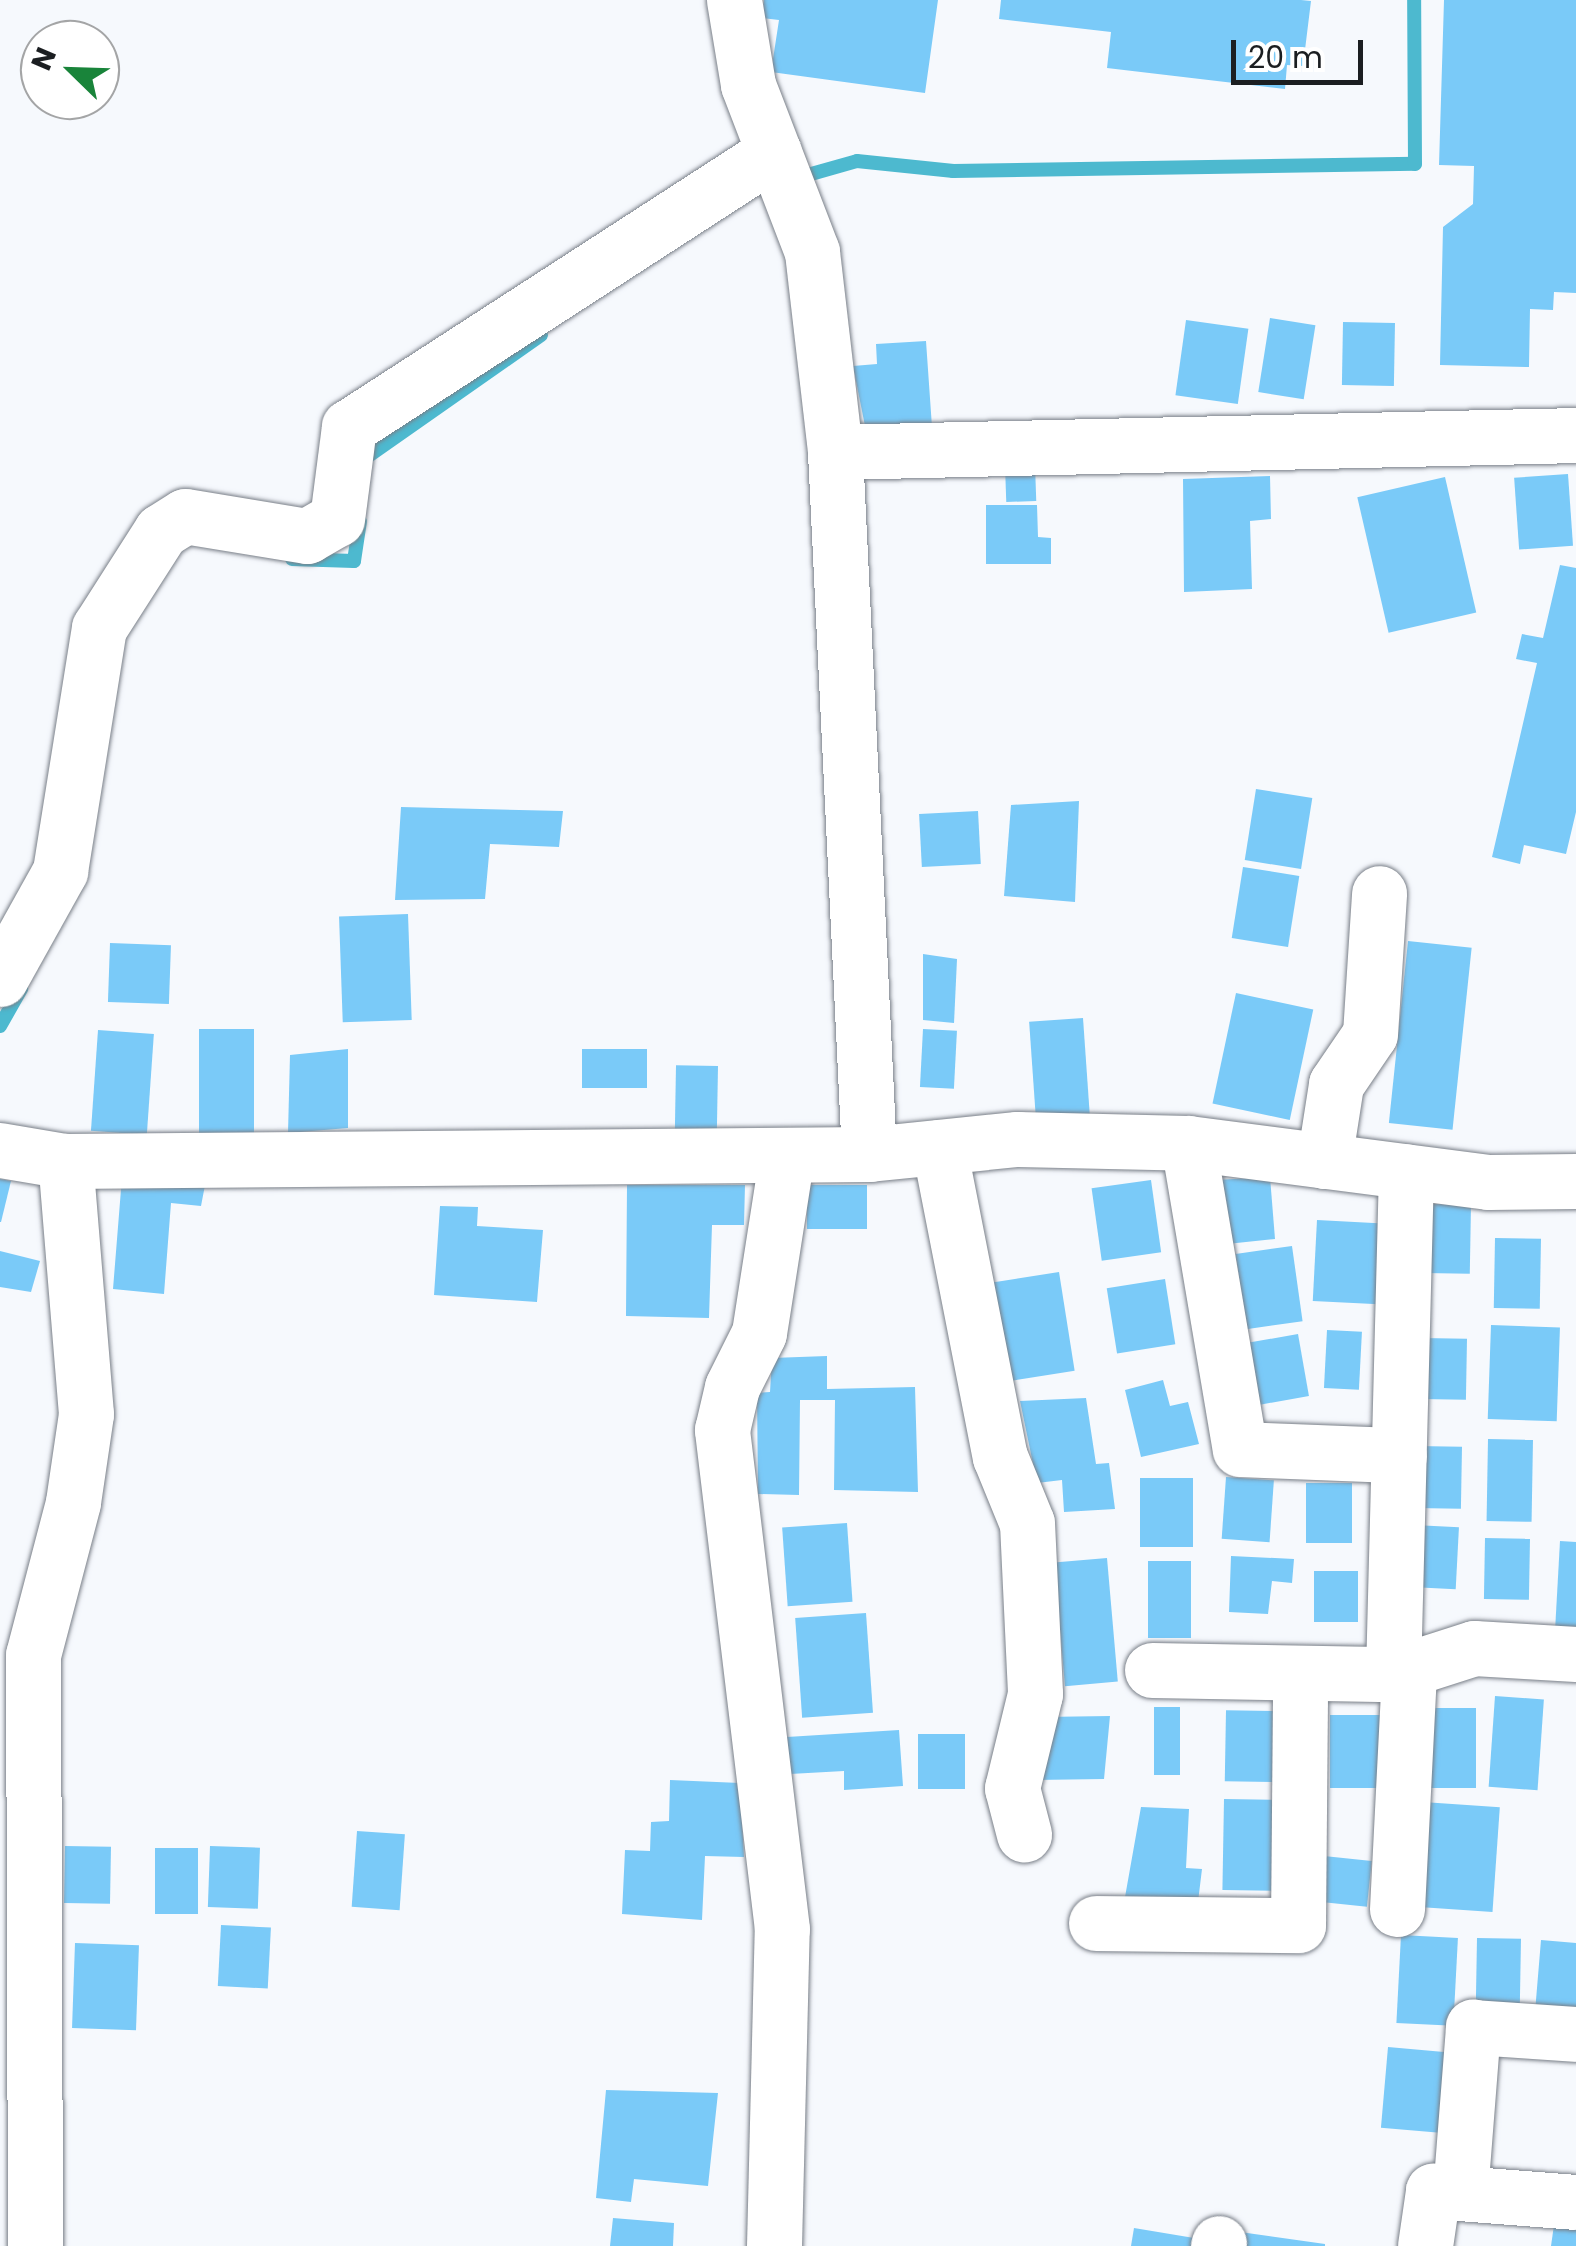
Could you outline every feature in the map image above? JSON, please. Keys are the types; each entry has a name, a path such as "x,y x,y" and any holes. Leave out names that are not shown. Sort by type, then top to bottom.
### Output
{"street":[{"path":"734,0 748,85 812,252 835,452 869,1154"},
{"path":"0,979 60,870 99,628 161,531 185,516 307,536 337,519 349,427 781,171"},
{"path":"835,452 1576,435"},
{"path":"1324,1161 1336,1084 1370,1034 1379,894"},
{"path":"0,1150 65,1161 787,1155 869,1154 1017,1139 1188,1143 1406,1171 1576,1181"},
{"path":"1188,1143 1240,1449 1399,1455"},
{"path":"939,1147 1000,1457 1027,1523 1034,1694 1012,1788 1024,1834"},
{"path":"774,2246 782,1929 722,1430 732,1387 759,1333 787,1155"},
{"path":"35,2246 33,1655 73,1502 86,1414 65,1161"},
{"path":"1397,1909 1399,1455 1406,1171"},
{"path":"1152,1670 1401,1671 1474,1648 1576,1654"},
{"path":"1096,1923 1298,1925 1300,1672"},
{"path":"1460,2193 1473,2026 1576,2034"},
{"path":"1426,2246 1432,2191 1576,2202"}],"building":[{"path":"764,0 938,0 925,93 771,72 779,20 762,18"},
{"path":"1001,0 1311,1 1303,66 1287,65 1285,89 1107,68 1111,32 999,19"},
{"path":"1444,0 1576,0 1576,293 1554,292 1553,310 1530,309 1529,367 1440,365 1443,227 1473,204 1474,166 1439,165"},
{"path":"1270,318 1315,325 1304,399 1258,392"},
{"path":"1186,320 1248,329 1238,404 1175,395"},
{"path":"1343,322 1395,323 1394,386 1342,385"},
{"path":"926,341 932,427 866,431 853,366 877,364 876,344"},
{"path":"1035,465 1036,501 1006,502 1005,466"},
{"path":"1568,474 1573,546 1519,550 1514,478"},
{"path":"1270,476 1271,519 1250,521 1252,589 1184,592 1183,479"},
{"path":"1445,477 1476,612 1389,633 1357,497"},
{"path":"986,505 1037,505 1038,537 1051,538 1051,564 986,564"},
{"path":"1560,565 1576,568 1576,812 1566,854 1524,845 1520,864 1492,857 1537,663 1516,659 1522,634 1543,638"},
{"path":"1256,789 1312,798 1301,869 1245,860"},
{"path":"1079,801 1075,902 1004,896 1011,805"},
{"path":"401,807 563,811 559,847 490,844 485,899 395,900"},
{"path":"978,811 981,864 922,867 919,814"},
{"path":"1243,867 1299,876 1288,947 1232,938"},
{"path":"408,914 412,1020 343,1022 339,916"},
{"path":"1408,941 1472,948 1453,1130 1389,1123"},
{"path":"110,943 171,945 169,1004 108,1002"},
{"path":"923,954 957,959 954,1023 923,1020"},
{"path":"1236,993 1313,1009 1290,1120 1213,1104"},
{"path":"1083,1018 1090,1115 1036,1119 1029,1022"},
{"path":"199,1029 254,1029 254,1138 199,1138"},
{"path":"923,1029 957,1031 954,1089 920,1087"},
{"path":"98,1030 154,1034 147,1135 91,1131"},
{"path":"348,1049 348,1128 288,1133 290,1055"},
{"path":"582,1049 647,1049 647,1088 582,1088"},
{"path":"676,1065 718,1066 717,1138 675,1137"},
{"path":"122,1177 206,1180 201,1206 171,1203 164,1294 113,1289"},
{"path":"1270,1177 1275,1239 1227,1244 1216,1180"},
{"path":"0,1179 11,1181 1,1222 0,1222"},
{"path":"1151,1180 1161,1252 1102,1261 1092,1188"},
{"path":"627,1185 745,1185 744,1225 712,1225 709,1318 626,1316"},
{"path":"807,1185 867,1185 867,1229 807,1229"},
{"path":"1425,1204 1471,1205 1470,1274 1424,1273"},
{"path":"440,1206 478,1207 477,1226 543,1230 537,1302 434,1295"},
{"path":"1317,1220 1383,1223 1379,1304 1313,1301"},
{"path":"1495,1238 1541,1239 1540,1309 1494,1308"},
{"path":"1292,1246 1303,1321 1246,1329 1236,1254"},
{"path":"0,1251 40,1261 31,1292 0,1287"},
{"path":"1059,1272 1075,1371 1006,1382 991,1283"},
{"path":"1165,1279 1175,1344 1117,1353 1107,1288"},
{"path":"1491,1325 1560,1327 1557,1421 1488,1419"},
{"path":"1327,1330 1362,1332 1359,1390 1324,1388"},
{"path":"1298,1334 1309,1396 1259,1405 1248,1343"},
{"path":"1422,1338 1467,1339 1466,1400 1421,1399"},
{"path":"827,1356 827,1389 915,1387 918,1492 834,1490 835,1400 800,1400 799,1495 758,1494 757,1393 770,1392 772,1358"},
{"path":"1163,1380 1170,1406 1188,1402 1199,1444 1141,1457 1125,1390"},
{"path":"1086,1398 1096,1464 1109,1463 1115,1509 1064,1512 1062,1480 1037,1483 1020,1401"},
{"path":"1488,1439 1533,1440 1532,1522 1487,1521"},
{"path":"1416,1446 1462,1447 1461,1509 1415,1508"},
{"path":"1226,1477 1274,1480 1270,1542 1222,1539"},
{"path":"1140,1478 1193,1478 1193,1547 1140,1547"},
{"path":"1306,1483 1352,1483 1352,1543 1306,1543"},
{"path":"847,1523 853,1602 788,1606 782,1528"},
{"path":"1414,1525 1459,1527 1456,1589 1411,1587"},
{"path":"1485,1538 1530,1539 1529,1600 1484,1599"},
{"path":"1560,1541 1576,1542 1576,1632 1555,1631"},
{"path":"1231,1556 1294,1559 1292,1583 1272,1581 1268,1614 1229,1612"},
{"path":"1107,1558 1118,1682 1065,1686 1054,1563"},
{"path":"1148,1561 1191,1561 1191,1638 1148,1638"},
{"path":"1314,1571 1358,1571 1358,1622 1314,1622"},
{"path":"866,1613 873,1713 802,1718 795,1618"},
{"path":"1495,1696 1544,1699 1538,1790 1489,1787"},
{"path":"1154,1707 1180,1707 1180,1775 1154,1775"},
{"path":"1421,1708 1476,1708 1476,1788 1421,1788"},
{"path":"1226,1710 1275,1711 1274,1782 1225,1781"},
{"path":"1330,1715 1385,1715 1385,1788 1330,1788"},
{"path":"1110,1716 1104,1779 1035,1780 1042,1717"},
{"path":"899,1730 903,1786 844,1790 844,1771 790,1774 787,1737"},
{"path":"918,1734 965,1734 965,1789 918,1789"},
{"path":"670,1780 740,1783 744,1857 705,1856 702,1920 622,1914 625,1850 650,1851 651,1822 669,1821"},
{"path":"1224,1799 1275,1800 1273,1891 1222,1890"},
{"path":"1423,1802 1500,1807 1492,1912 1416,1907"},
{"path":"1141,1807 1189,1809 1186,1868 1202,1869 1198,1902 1125,1897"},
{"path":"357,1831 405,1834 400,1910 352,1907"},
{"path":"65,1846 111,1847 110,1904 64,1903"},
{"path":"210,1846 260,1848 258,1909 208,1907"},
{"path":"155,1848 198,1848 198,1914 155,1914"},
{"path":"1324,1856 1372,1861 1367,1907 1319,1902"},
{"path":"221,1925 271,1928 268,1989 218,1986"},
{"path":"1401,1935 1458,1938 1453,2026 1396,2023"},
{"path":"1477,1938 1521,1939 1520,2009 1476,2008"},
{"path":"1541,1940 1576,1943 1576,2013 1535,2012"},
{"path":"75,1943 139,1945 136,2030 72,2028"},
{"path":"1388,2047 1447,2052 1440,2133 1381,2128"},
{"path":"606,2090 718,2093 708,2186 634,2179 631,2202 596,2198"},
{"path":"613,2218 674,2223 673,2246 610,2246"},
{"path":"1554,2225 1576,2227 1576,2246 1551,2246"},
{"path":"1134,2228 1194,2238 1192,2246 1131,2246"},
{"path":"1233,2231 1325,2244 1325,2246 1231,2246"}],"waterway":[{"path":"797,178 857,161 953,171 1415,164 1414,0"},
{"path":"364,459 541,335"},
{"path":"292,559 354,561 360,521"},
{"path":"0,1026 21,989"}]}
